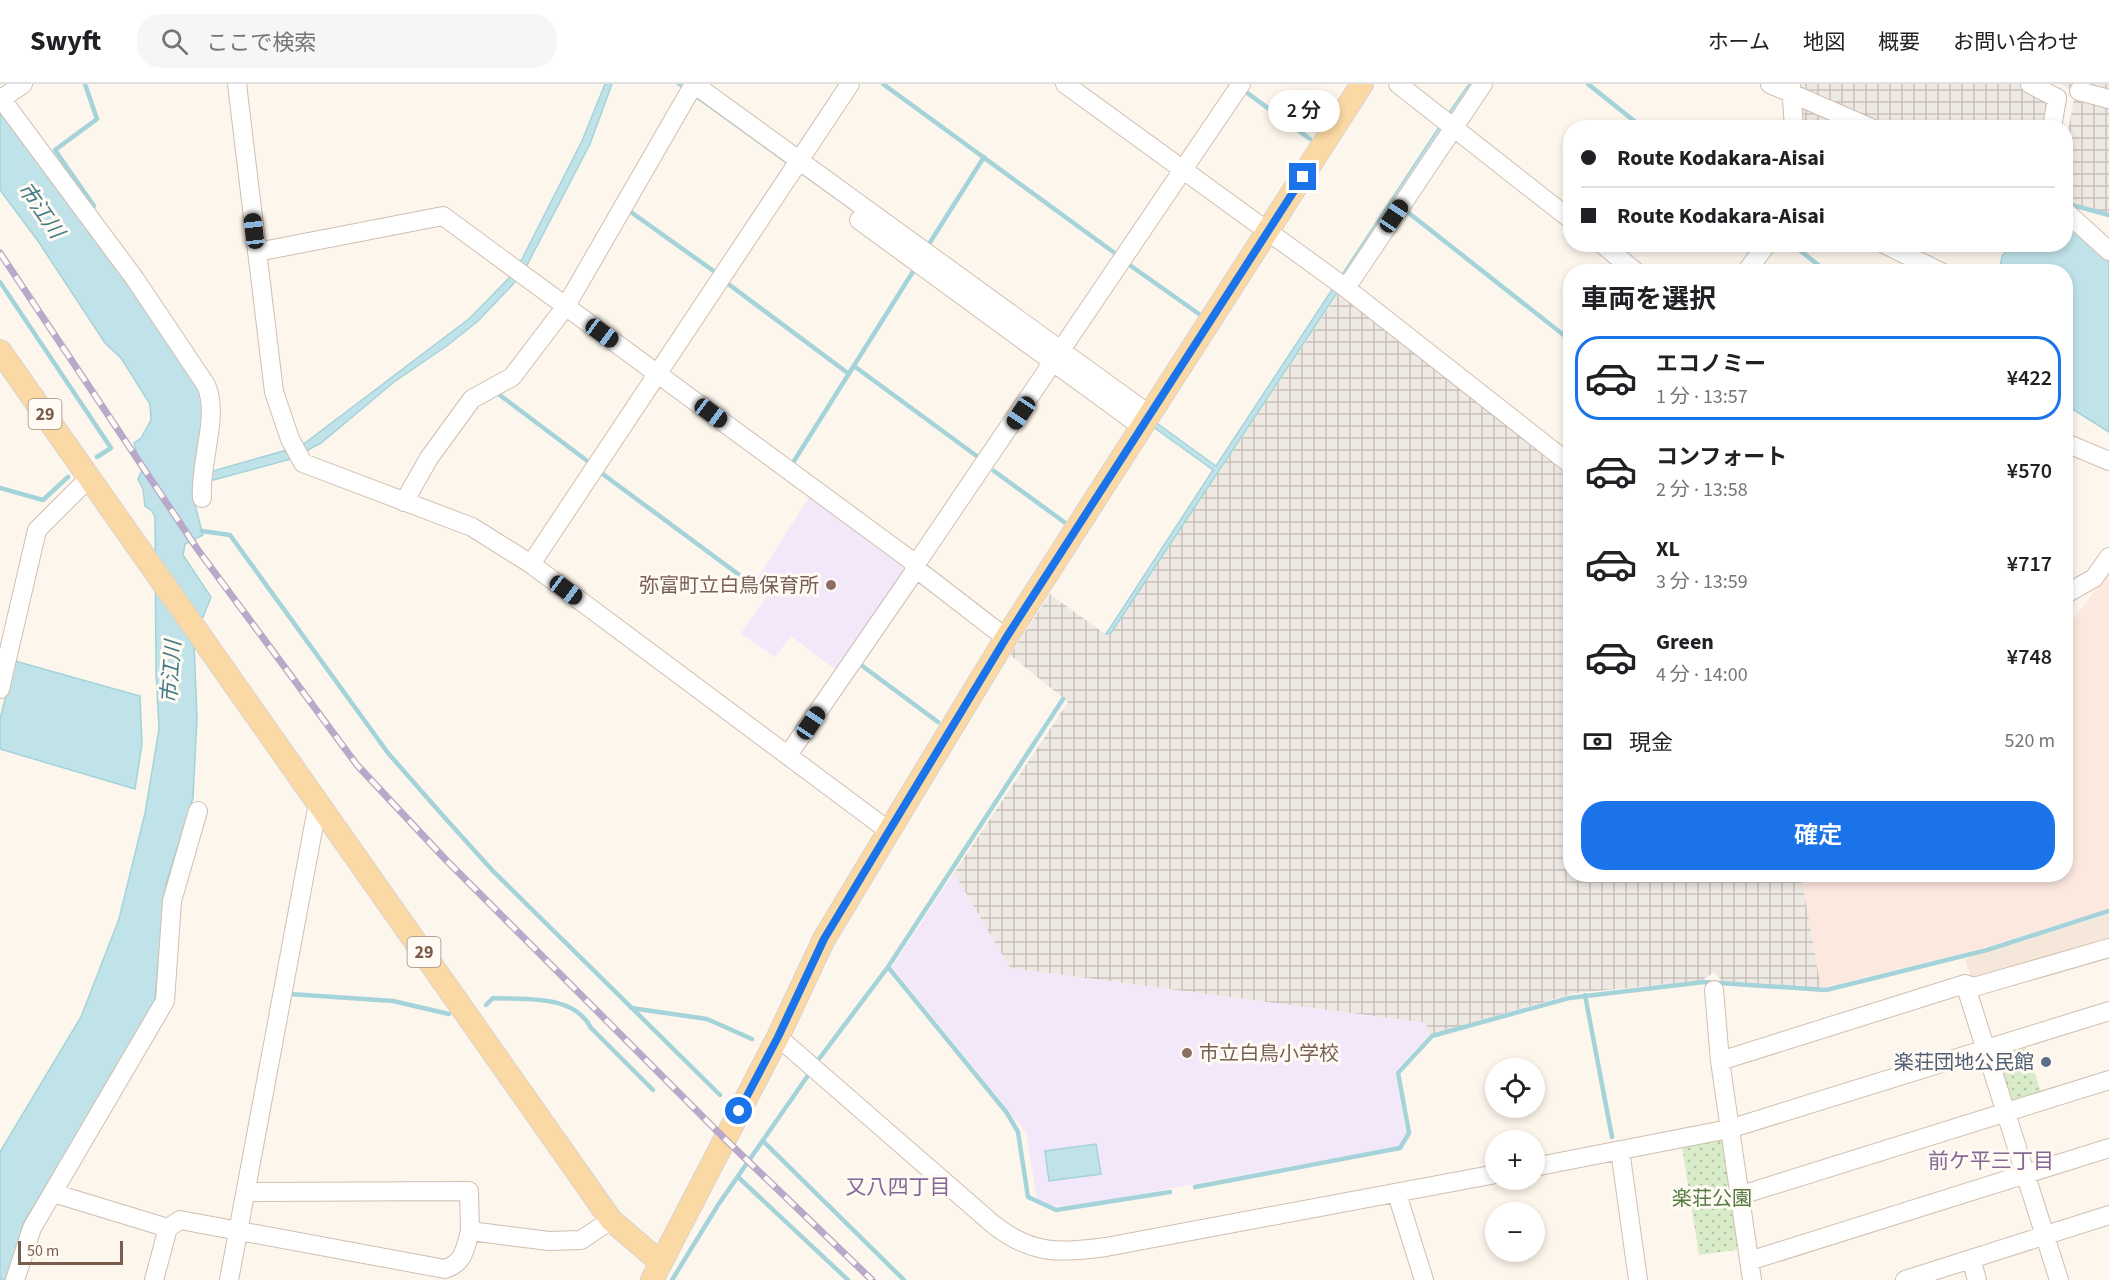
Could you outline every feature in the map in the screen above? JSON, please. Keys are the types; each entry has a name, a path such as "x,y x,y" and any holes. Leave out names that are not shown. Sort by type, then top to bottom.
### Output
{"main road":[{"path":"656,1271 778,1037 824,939 1006,638 1362,84"},
{"name":"29","path":"0,351 137,547 200,632 611,1220 656,1271"}],"street":[{"path":"22,84 1,98 135,279 206,385 211,402 202,484"},
{"path":"237,84 274,392 303,463 472,527 531,564 889,831"},
{"path":"531,564 850,84"},
{"path":"1065,84 1341,284 1563,458"},
{"path":"788,756 916,567 958,498 986,464 1241,84"},
{"path":"1398,84 1563,213"},
{"path":"1341,284 1450,123 1483,84"},
{"path":"1770,84 1791,88 1855,120"},
{"path":"2030,84 2057,98 2053,120"},
{"path":"404,502 429,458 472,399 512,377 566,306 692,88 1146,421"},
{"path":"1791,88 1793,120"},
{"path":"2079,91 2109,99"},
{"path":"257,252 443,216 916,567 1006,638"},
{"path":"2073,218 2109,251"},
{"path":"1612,252 1626,264"},
{"path":"1900,252 1925,264"},
{"path":"2073,446 2109,461"},
{"path":"0,689 4,656 37,530 90,477"},
{"path":"2073,592 2094,578 2109,557"},
{"path":"229,1280 318,803"},
{"path":"15,1280 32,1228 165,1001 172,901 198,811"},
{"path":"1720,1061 1965,984 1974,987 2109,948"},
{"path":"1965,984 2059,1280"},
{"path":"1714,990 1720,1061 1752,1280"},
{"path":"1545,1165 1729,1129 2109,1011"},
{"path":"778,1037 994,1225 1010,1236 1042,1250 1064,1253 1106,1247 1485,1176"},
{"path":"1738,1196 2109,1080"},
{"path":"1749,1261 2109,1148"},
{"path":"1620,1150 1638,1280"},
{"path":"154,1280 168,1228 180,1220 445,1269 455,1266 463,1257 470,1231 470,1191 247,1192"},
{"path":"53,1193 168,1228"},
{"path":"1397,1194 1424,1280"},
{"path":"1905,1280 2109,1215"},
{"path":"470,1231 549,1241 581,1240 611,1220"},
{"path":"1971,1259 1977,1280"}],"shaded area":[{"path":"1800,84 2019,84 2047,98 2049,120 1873,120 1801,87"},
{"path":"2061,84 2109,84 2109,214 2073,204 2073,120 2070,120 2075,93"},
{"path":"1799,103 1839,120 1798,120"},
{"path":"1340,291 1563,466 1563,882 1802,882 1821,988 1723,982 1714,972 1701,981 1575,993 1429,1035 1426,1023 1010,968 954,873 1068,702 1010,655 1050,594 1105,634 1111,633"},
{"name":"弥富町立白鳥保育所","path":"811,494 904,563 906,572 837,671 791,636 775,657 741,633 771,591 757,579"},
{"path":"2109,573 2109,909 1983,948 1821,988 1802,882 2073,882 2073,619"},
{"name":"市立白鳥小学校","path":"954,873 1010,968 1426,1023 1429,1035 1395,1072 1406,1134 1399,1146 1071,1207 1050,1206 1037,1199 1026,1132 892,967"},
{"path":"2109,914 2109,942 1978,980 1971,977 1965,959"}],"green space":[{"path":"2025,1044 2042,1095 2016,1103 2011,1100 1997,1057 1999,1052"},
{"name":"楽荘公園","path":"1726,1139 1743,1249 1699,1255 1682,1147"}],"water":[{"name":"市江川","path":"605,84 612,84 590,144 527,265 517,280 478,321 394,382 321,443 291,459 206,482 194,501 203,535 185,544 183,555 211,597 203,617 193,618 197,718 193,798 166,884 154,1008 23,1224 10,1272 5,1280 0,1280 0,1152 81,1017 119,919 145,813 159,729 156,673 155,517 152,511 145,506 143,489 138,479 142,470 134,443 141,438 151,420 150,404 121,358 105,343 38,241 0,190 0,105 206,392 206,473 301,446 470,318 508,279 522,259 582,141"},
{"path":"677,84 689,84 1216,466 1439,127 1469,84 1476,84 1111,633 1106,634 1213,470"},
{"path":"2073,229 2109,260 2109,432 2073,409 2073,264 2000,264 2006,252 2073,252"},
{"path":"15,661 140,696 142,744 135,789 0,749 0,719"},
{"path":"1096,1144 1101,1174 1049,1181 1045,1151"}],"waterway":[{"path":"85,84 97,119 55,150 94,206"},
{"path":"883,84 1116,254"},
{"path":"1588,84 1633,120"},
{"path":"1246,92 1310,139"},
{"path":"929,244 984,157"},
{"path":"2073,205 2109,215"},
{"path":"628,210 715,272"},
{"path":"1405,210 1563,334"},
{"path":"1802,252 1817,264"},
{"path":"1131,266 1199,314"},
{"path":"794,461 914,270"},
{"path":"0,282 111,448 97,457"},
{"path":"727,283 849,374"},
{"path":"854,366 978,457"},
{"path":"497,393 590,463"},
{"path":"994,471 1064,522"},
{"path":"600,472 765,594"},
{"path":"0,488 43,500 68,477"},
{"path":"202,531 230,535 388,753 493,871 720,1095"},
{"path":"861,665 938,722"},
{"path":"819,1059 888,967 1063,699"},
{"path":"1195,1187 1400,1148 1409,1133 1398,1073 1432,1036 1569,998 1704,982 1826,990 1987,950 2109,911"},
{"path":"888,967 1007,1113 1018,1132 1028,1197 1056,1210 1170,1192"},
{"path":"290,994 393,1001 449,1014"},
{"path":"1585,995 1612,1137"},
{"path":"486,1005 493,998 534,999 561,1004 573,1009 653,1090"},
{"path":"631,1008 707,1019 752,1039"},
{"path":"672,1280 718,1205 809,1074"},
{"path":"763,1141 904,1280"},
{"path":"738,1177 848,1280"}],"railway":[{"path":"0,253 198,550 357,765 446,860 724,1138 872,1280"}],"place":[{"name":"弥富町立白鳥保育所","path":"831,585"},
{"name":"市立白鳥小学校","path":"1187,1053"},
{"name":"楽荘団地公民館","path":"2046,1062"}],"district":[{"name":"前ケ平三丁目","path":"1991,1161"},
{"name":"又八四丁目","path":"898,1187"}],"route":[{"path":"739,1111 778,1037 824,939 889,831 1006,638 1303,177"}]}
